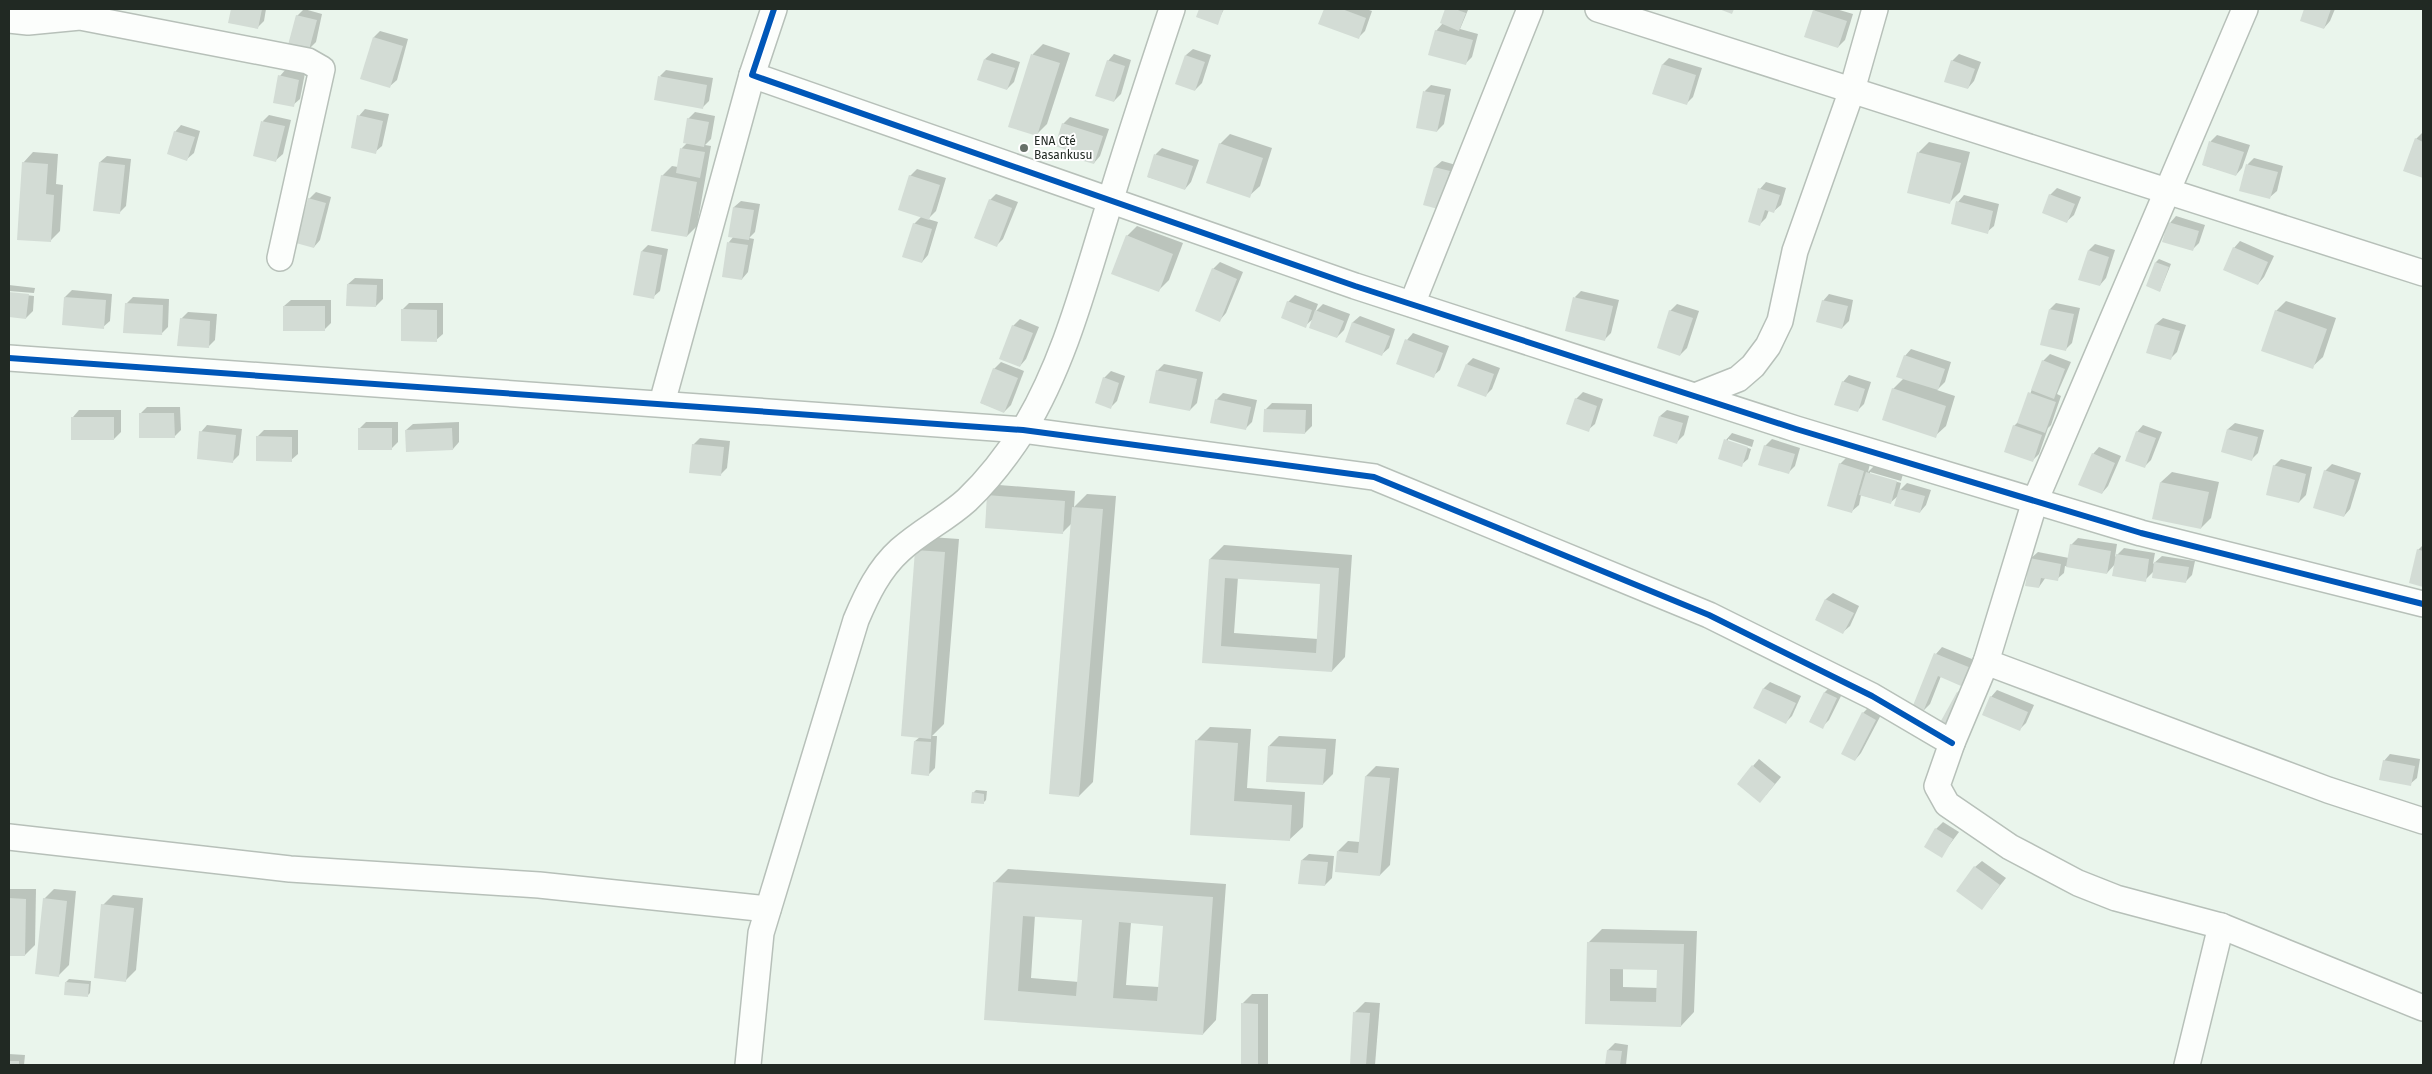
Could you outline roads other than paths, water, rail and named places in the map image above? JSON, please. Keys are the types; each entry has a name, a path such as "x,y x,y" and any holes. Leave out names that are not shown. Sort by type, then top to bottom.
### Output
{"street":[{"path":"662,403 752,75 774,9"},
{"path":"748,1065 761,933 856,620 866,596 879,574 900,550 935,526 967,500 996,467 1023,430 1045,390 1078,305 1172,9"},
{"path":"1412,304 1530,9"},
{"path":"1598,9 2423,273"},
{"path":"1695,396 1738,379 1753,366 1768,346 1780,321 1795,251 1852,90 1875,9"},
{"path":"2245,9 2034,501 1986,662 1952,743 1937,786 1947,804 2010,847 2078,883 2116,898 2220,926 2423,1008"},
{"path":"9,20 28,22 80,17 308,60 322,69 280,258"},
{"path":"752,75 1110,202 1412,304 1695,396 2141,533 2423,604"},
{"path":"9,358 204,374 662,403 1023,430 1374,477 1709,616 1872,696 1952,743"},
{"path":"1986,662 2328,790 2423,821"},
{"path":"9,837 290,869 539,885 768,909"},
{"path":"2187,1065 2220,926"}],"place":[{"name":"ENA Cté Basankusu","path":"1024,148"}]}
